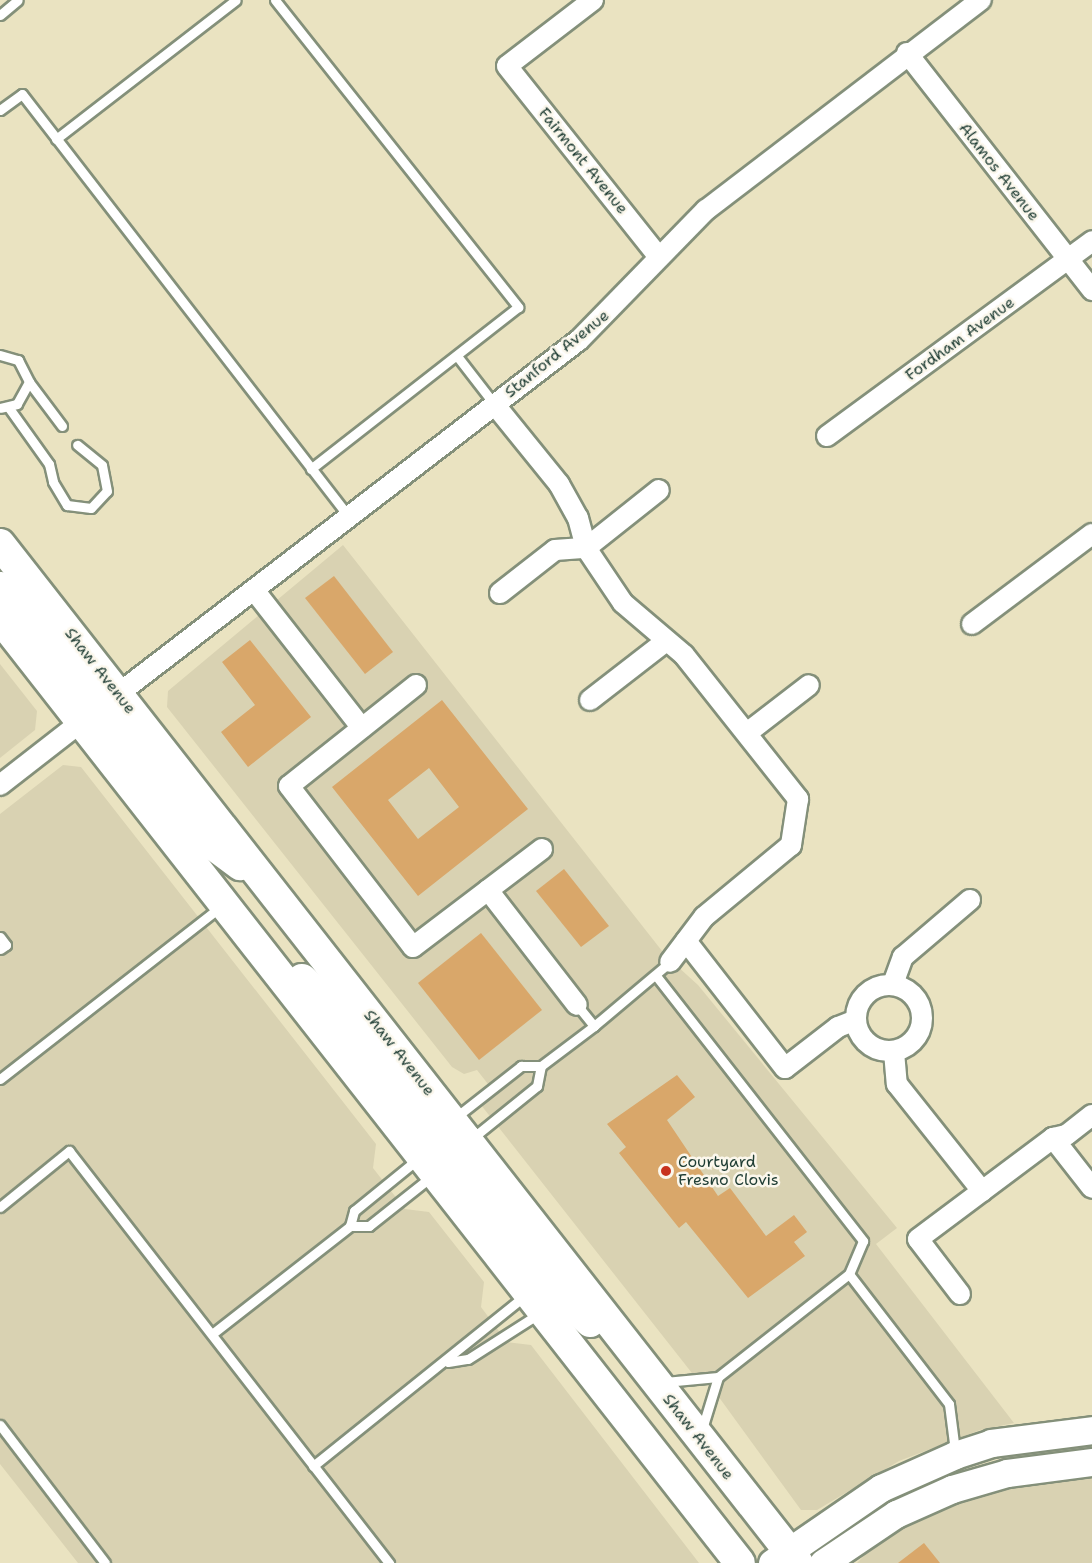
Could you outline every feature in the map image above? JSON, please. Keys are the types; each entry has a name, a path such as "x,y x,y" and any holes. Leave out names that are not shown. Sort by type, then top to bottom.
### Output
{"main road":[{"name":"Shaw Avenue","path":"0,544 699,1438 786,1559"},
{"path":"0,587 87,692 97,698 118,694"},
{"path":"0,618 740,1563"},
{"path":"81,722 106,719 116,728 205,839 269,886"},
{"path":"224,904 339,1014 431,1132 444,1140 460,1131"},
{"path":"428,1165 442,1154 454,1160 556,1291 656,1383"},
{"path":"786,1559 881,1488 956,1455 991,1443 1092,1430"},
{"path":"824,1563 983,1464 1092,1442"},
{"path":"924,1500 1007,1473 1092,1462"}],"street":[{"name":"Fairmont Avenue","path":"592,0 507,66 658,256"},
{"name":"Stanford Avenue","path":"118,694 579,340 658,256 706,210 906,53 981,0"},
{"name":"Alamos Avenue","path":"906,53 1092,290"},
{"name":"Fordham Avenue","path":"827,436 1092,241"},
{"path":"495,405 559,484 578,518 586,548 622,603 684,654 798,799 791,845 704,917 670,962"},
{"path":"500,593 555,550 586,548 659,490"},
{"path":"972,624 1092,534"},
{"path":"254,590 362,728"},
{"path":"590,700 666,641"},
{"path":"416,685 289,786 413,948 542,849"},
{"path":"747,733 809,685"},
{"path":"0,785 81,722"},
{"path":"488,890 577,1005"},
{"path":"893,984 903,957 970,900"},
{"path":"686,941 785,1068 838,1027 856,1020 870,990 893,984 914,995 923,1016 919,1035 894,1052"},
{"path":"856,1020 865,1042 894,1052"},
{"path":"894,1052 897,1084 982,1191"},
{"path":"960,1294 918,1239 1053,1138 1066,1135 1092,1115"},
{"path":"1053,1138 1092,1188"}],"lane":[{"path":"0,15 18,0"},
{"path":"56,139 236,0"},
{"path":"275,0 518,307 311,469"},
{"path":"0,110 22,94 349,517"},
{"path":"0,355 18,360 29,382 62,426"},
{"path":"457,356 495,405"},
{"path":"29,382 23,398 5,408 50,464 53,482 67,505 91,508 106,491 102,465 77,445"},
{"path":"0,1079 224,904"},
{"path":"0,937 6,945 0,950"},
{"path":"460,1131 521,1066 541,1066 657,977 670,962"},
{"path":"656,1383 718,1377 849,1274 863,1242 657,977"},
{"path":"577,1005 594,1026"},
{"path":"460,1131 537,1086 541,1066"},
{"path":"0,1207 69,1151 389,1563"},
{"path":"212,1334 350,1226 354,1211 428,1165"},
{"path":"350,1226 369,1226 428,1165"},
{"path":"849,1274 949,1404 956,1455"},
{"path":"313,1466 448,1362 535,1302"},
{"path":"448,1362 468,1359 535,1302"},
{"path":"699,1438 718,1377"},
{"path":"0,1425 105,1563"}],"shaded area":[{"path":"343,545 666,956 698,985 897,1228 876,1244 1014,1423 980,1430 899,1461 817,1510 801,1510 705,1378 699,1382 481,1105 495,1093 477,1070 464,1074 452,1067 167,707 168,691"},
{"path":"0,664 37,711 35,730 0,758"},
{"path":"63,765 81,767 376,1144 373,1168 405,1209 429,1212 484,1282 481,1307 507,1342 531,1345 699,1563 78,1563 0,1464 0,814"},
{"path":"1092,1476 1092,1563 857,1563 879,1540 949,1504 1029,1482"}],"building":[{"path":"334,576 393,652 365,674 305,598"},
{"path":"250,640 311,717 248,767 221,732 255,705 222,662"},
{"path":"442,700 528,809 418,896 332,787","holes":["429,768 459,807 418,839 388,800"]},
{"path":"564,869 609,926 581,947 536,891"},
{"path":"481,933 542,1010 479,1060 418,983"},
{"name":"Courtyard Fresno Clovis","path":"677,1075 695,1097 667,1120 718,1196 730,1188 766,1236 794,1215 807,1232 794,1242 805,1256 748,1298 686,1222 679,1228 619,1153 626,1147 607,1124"},
{"path":"924,1543 940,1563 898,1563"}],"place":[{"name":"Courtyard Fresno Clovis","path":"666,1171"}]}
